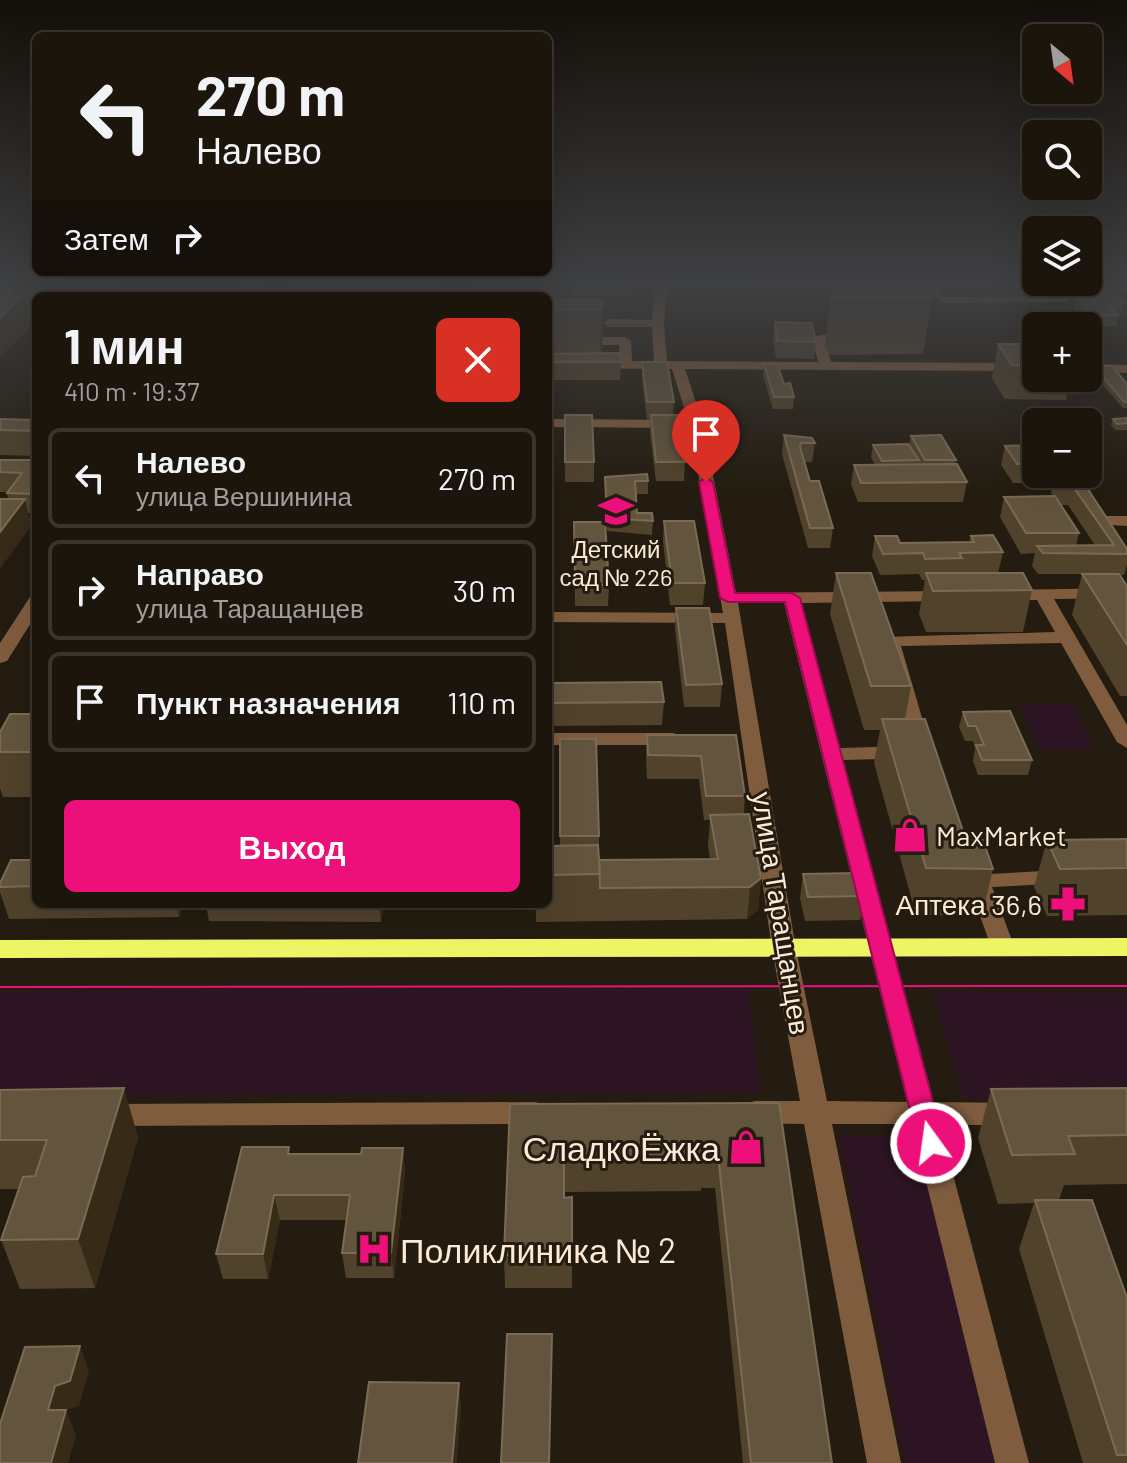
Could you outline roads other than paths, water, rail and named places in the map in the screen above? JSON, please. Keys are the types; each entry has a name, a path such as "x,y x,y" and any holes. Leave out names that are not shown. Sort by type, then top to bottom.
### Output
{"main road":[{"path":"0,949 1127,947"}],"street":[{"path":"626,353 626,364"},
{"name":"улица Таращанцев","path":"666,353 696,424 731,608 746,738 784,949 884,1463"},
{"path":"822,353 826,367"},
{"path":"552,364 1022,367"},
{"path":"1102,368 1127,369"},
{"path":"552,423 696,424"},
{"path":"1099,521 1127,521"},
{"path":"552,617 731,608 792,598 1127,593"},
{"path":"1042,594 1127,742"},
{"path":"792,598 1012,1463"},
{"path":"0,657 32,607"},
{"path":"831,754 922,752 890,641 1066,637"},
{"path":"552,739 691,738"},
{"path":"1002,946 978,880 1082,878"},
{"path":"729,1112 1035,1115"},
{"path":"79,1115 555,1113"}],"tram line":[{"path":"0,987 1127,986"}],"place":[{"name":"Детский сад № 226","path":"616,511"},
{"name":"MaxMarket","path":"910,835"},
{"name":"Аптека 36,6","path":"1068,904"},
{"name":"СладкоЁжка","path":"746,1147"},
{"name":"Поликлиника № 2","path":"374,1249"}]}
